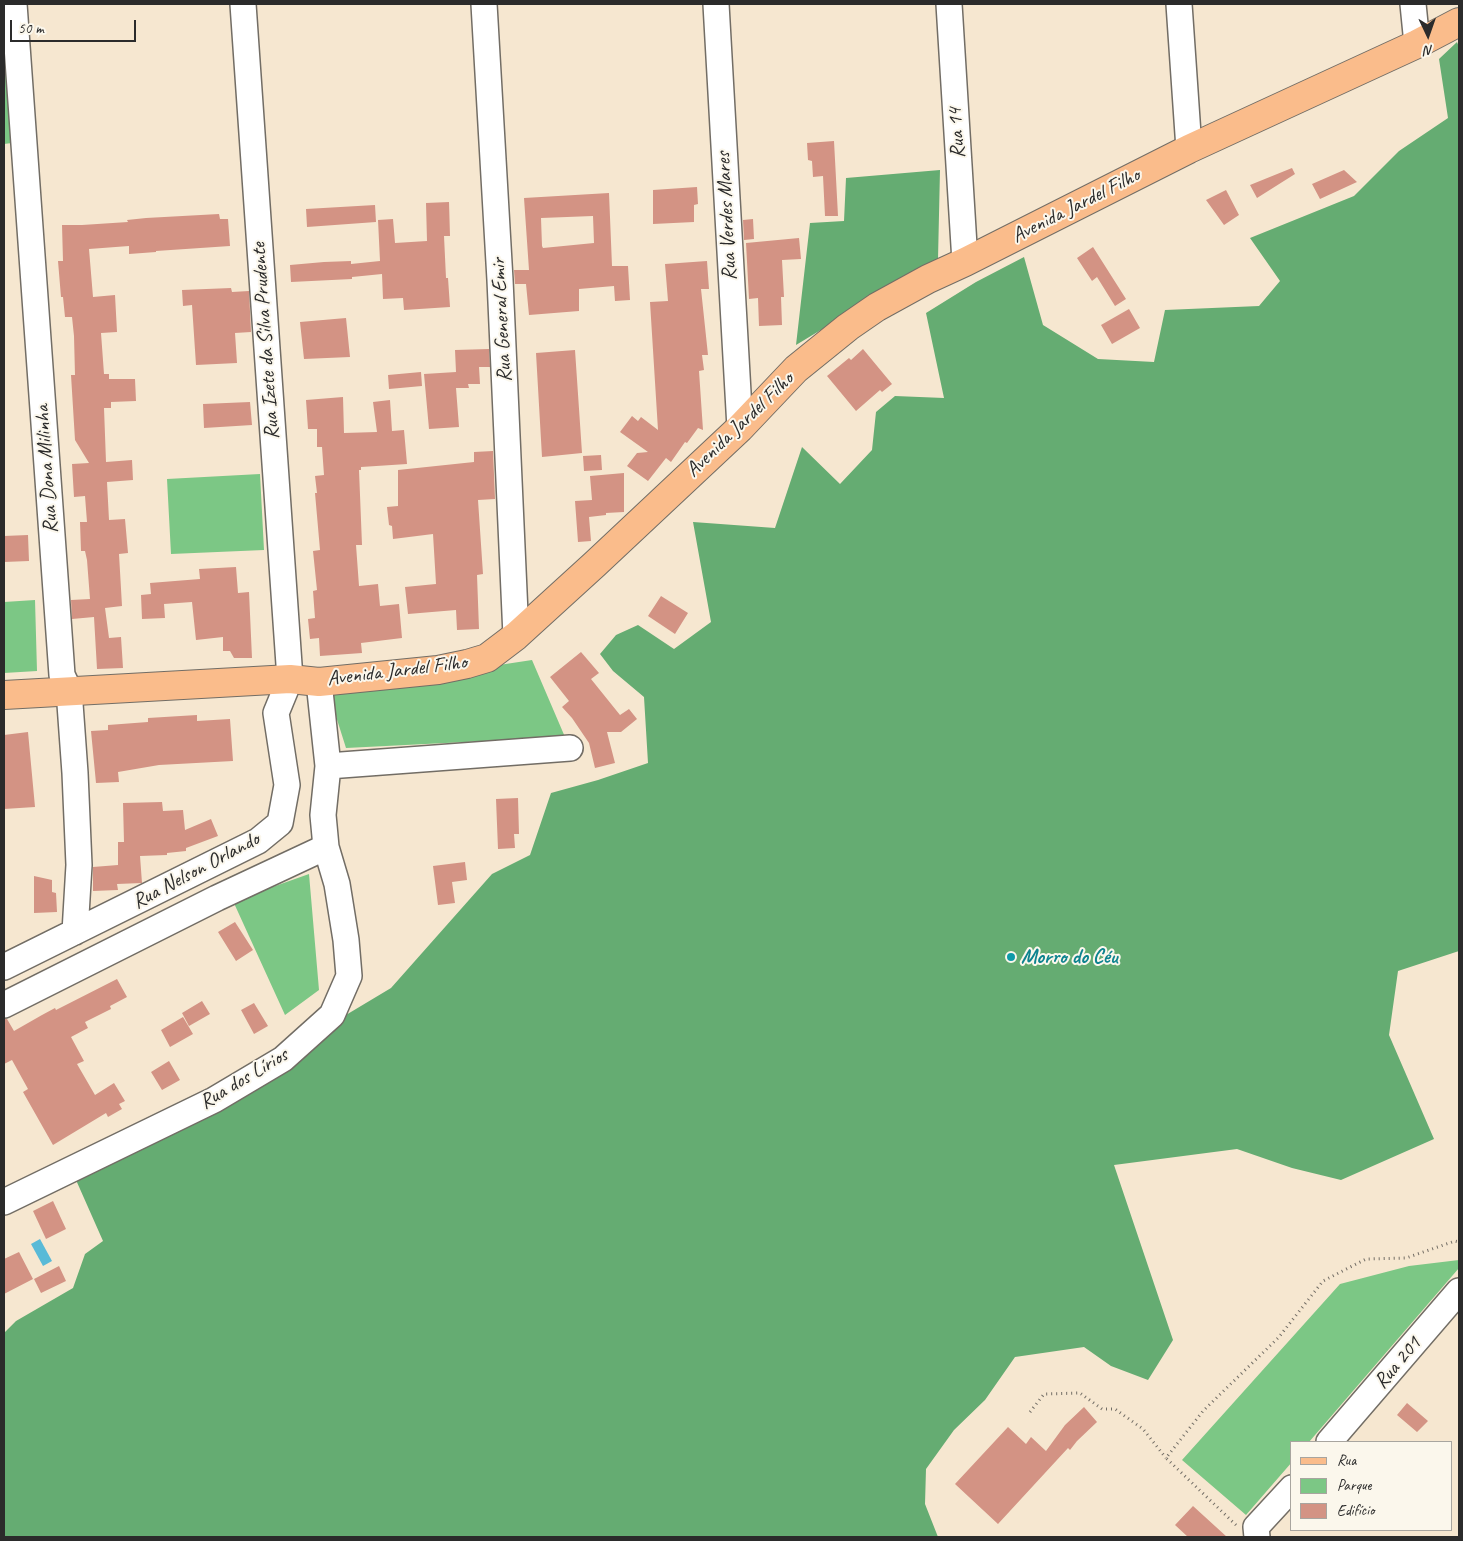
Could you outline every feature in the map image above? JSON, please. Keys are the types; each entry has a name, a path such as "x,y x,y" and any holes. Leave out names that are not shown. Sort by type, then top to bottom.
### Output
{"main road":[{"name":"Avenida Jardel Filho","path":"4,694 290,679 319,682 438,670 487,658 516,636 740,428 796,369 848,327 877,307 928,278 965,262 1189,149 1417,44 1459,22"}],"street":[{"name":"Rua Dona Milinha","path":"14,4 62,675 69,690 79,865 76,932"},
{"name":"Rua Izete da Silva Prudente","path":"243,4 290,679"},
{"name":"Rua General Emir","path":"484,4 500,270 516,636"},
{"name":"Rua Verdes Mares","path":"716,4 740,428"},
{"name":"Rua 14","path":"949,4 965,262"},
{"path":"1179,4 1189,149"},
{"path":"1413,4 1417,44"},
{"name":"Rua Nelson Orlando","path":"4,967 258,841 280,823 287,785 276,713 290,679"},
{"name":"Rua dos Lírios","path":"4,1202 214,1100 283,1059 332,1015 349,976 346,940 337,884 326,848 323,815 328,766 319,682"},
{"path":"328,766 570,748"},
{"name":"Rua Nelson Orlando","path":"4,1004 208,902 326,848"},
{"name":"Rua 201","path":"1332,1438 1459,1291"},
{"path":"1250,1534 1290,1490"}],"path":[{"path":"1166,1458 1203,1411 1279,1337 1323,1281 1366,1259 1406,1258 1455,1241 1459,1242"},
{"path":"1030,1412 1044,1394 1080,1393 1102,1409 1115,1409 1142,1429 1166,1458 1250,1534"}],"green space":[{"path":"4,7 12,143 4,144"},
{"path":"1457,42 1459,47 1459,951 1398,971 1389,1035 1434,1139 1341,1180 1292,1168 1237,1149 1114,1165 1173,1340 1148,1380 1111,1366 1084,1347 1015,1357 985,1400 954,1430 926,1469 925,1504 938,1537 4,1537 4,1333 16,1321 73,1288 85,1254 103,1241 76,1180 149,1133 391,988 492,874 530,855 551,793 648,763 644,697 613,671 600,654 616,635 638,625 674,649 711,622 693,522 775,528 802,447 840,484 872,450 876,412 895,396 944,398 926,313 976,282 1024,257 1043,325 1098,359 1154,362 1165,310 1259,306 1280,281 1250,238 1354,196 1399,151 1448,118 1439,59"},
{"path":"940,170 938,259 796,345 810,223 844,221 846,178"},
{"path":"260,474 264,550 171,554 167,479"},
{"path":"35,600 37,671 4,673 4,602"},
{"path":"532,660 565,737 346,748 328,691"},
{"path":"309,874 319,990 285,1015 233,901"},
{"path":"1459,1260 1459,1268 1310,1441 1290,1441 1290,1464 1246,1515 1182,1460 1340,1284 1409,1266"}],"water":[{"path":"40,1239 52,1261 43,1266 31,1244"}],"building":[{"path":"834,141 838,216 825,216 823,176 813,177 812,161 808,160 807,143"},
{"path":"1292,168 1295,174 1257,198 1250,185"},
{"path":"1344,170 1357,182 1320,199 1312,184"},
{"path":"697,187 698,204 694,205 694,222 653,224 653,190"},
{"path":"1226,190 1239,215 1224,225 1206,200"},
{"path":"609,193 612,266 628,266 630,300 615,301 614,286 579,289 579,311 529,315 526,284 515,284 514,270 529,270 524,198","holes":["593,216 594,243 543,248 541,218"]},
{"path":"449,202 450,236 444,236 446,278 448,278 450,307 404,310 403,298 383,299 382,274 352,277 352,279 291,282 290,265 351,261 351,264 380,261 378,220 393,219 395,243 427,241 426,203"},
{"path":"375,205 376,222 307,227 306,209"},
{"path":"219,214 220,219 228,219 230,246 129,254 129,246 89,249 93,297 115,295 117,332 101,333 104,374 109,374 109,379 135,379 136,401 111,402 111,408 104,408 106,462 132,460 133,480 107,482 109,520 125,519 128,553 119,554 122,606 105,608 109,638 121,637 123,668 97,669 94,617 72,619 71,600 90,599 87,560 85,551 81,551 80,522 87,522 85,496 74,497 72,464 89,463 75,440 71,375 75,375 74,336 72,317 65,317 58,261 63,261 62,225 128,222 127,220 146,218"},
{"path":"753,219 754,239 744,240 743,220"},
{"path":"799,238 801,259 782,260 784,297 781,297 782,325 759,326 758,298 749,299 746,243"},
{"path":"1093,247 1126,299 1115,306 1097,277 1092,281 1077,258"},
{"path":"707,261 709,289 701,289 708,355 702,355 704,370 699,371 703,430 698,428 671,462 666,458 648,481 627,466 637,453 648,452 620,432 632,416 638,421 641,417 658,430 650,302 668,301 665,264"},
{"path":"231,288 232,292 249,291 251,332 235,333 237,363 196,365 192,305 183,306 182,290"},
{"path":"1129,309 1140,328 1112,344 1101,325"},
{"path":"346,318 350,357 304,359 300,322"},
{"path":"489,349 490,367 479,367 480,384 468,384 469,388 456,388 459,427 429,429 424,374 456,372 455,350"},
{"path":"863,349 892,384 882,392 880,390 856,411 827,376 849,358 851,360"},
{"path":"575,350 582,453 542,457 536,353"},
{"path":"421,372 422,386 389,389 388,375"},
{"path":"343,397 344,433 377,432 373,402 390,400 392,431 404,430 407,464 361,467 361,470 359,470 362,545 356,545 359,586 378,584 380,606 399,604 402,638 361,643 362,653 320,656 319,638 310,639 308,619 315,618 313,591 317,590 313,551 320,550 315,476 324,475 322,447 317,447 317,429 308,429 306,400"},
{"path":"250,402 252,425 204,428 203,404"},
{"path":"493,451 495,499 478,500 483,574 477,575 479,629 457,630 456,610 408,614 405,587 436,584 433,534 393,539 387,507 398,506 398,470 474,462 474,452"},
{"path":"601,455 602,470 584,471 583,456"},
{"path":"624,473 624,512 606,513 606,515 589,517 591,541 578,542 575,501 592,500 590,476"},
{"path":"28,535 29,561 4,562 4,536"},
{"path":"236,567 238,593 249,592 252,658 234,658 230,651 223,651 223,637 196,640 192,602 164,604 165,618 142,619 141,595 151,594 150,583 200,579 199,569"},
{"path":"661,596 688,613 675,634 648,616"},
{"path":"581,652 599,673 591,679 620,715 629,709 637,719 621,732 607,732 615,763 595,768 589,743 562,707 569,701 550,677"},
{"path":"197,715 197,721 230,719 233,761 159,765 118,772 119,782 96,783 91,731 108,730 108,725 148,722 148,718"},
{"path":"28,732 35,807 4,809 4,735"},
{"path":"518,798 519,834 514,834 515,848 498,849 496,799"},
{"path":"162,802 163,811 183,810 185,830 211,819 218,836 186,848 186,851 167,853 167,855 140,856 142,883 117,884 118,890 93,891 93,867 118,865 118,842 124,842 123,803"},
{"path":"465,862 467,880 452,882 455,903 438,905 433,866"},
{"path":"34,876 52,880 52,892 56,893 57,912 34,913"},
{"path":"235,922 253,950 236,961 218,932"},
{"path":"117,979 127,997 110,1006 111,1009 85,1022 88,1028 71,1037 84,1061 77,1064 95,1095 114,1083 125,1101 119,1104 122,1109 108,1117 106,1113 53,1145 23,1092 28,1089 12,1060 4,1064 4,1019 7,1019 14,1031 55,1008 56,1010"},
{"path":"202,1001 210,1014 189,1026 182,1013"},
{"path":"254,1003 268,1026 254,1034 241,1010"},
{"path":"183,1017 193,1034 170,1047 161,1030"},
{"path":"169,1061 180,1080 162,1090 151,1072"},
{"path":"53,1201 66,1229 46,1239 33,1211"},
{"path":"19,1252 33,1279 4,1294 4,1259"},
{"path":"59,1266 66,1281 41,1293 34,1279"},
{"path":"1407,1403 1428,1421 1417,1432 1397,1415"},
{"path":"1084,1407 1097,1422 1070,1450 1068,1448 998,1524 955,1484 1008,1427 1026,1444 1031,1437 1046,1451 1065,1425"},
{"path":"1193,1506 1227,1537 1188,1537 1175,1525"}],"place":[{"name":"Morro do Céu","path":"1011,957"}]}
